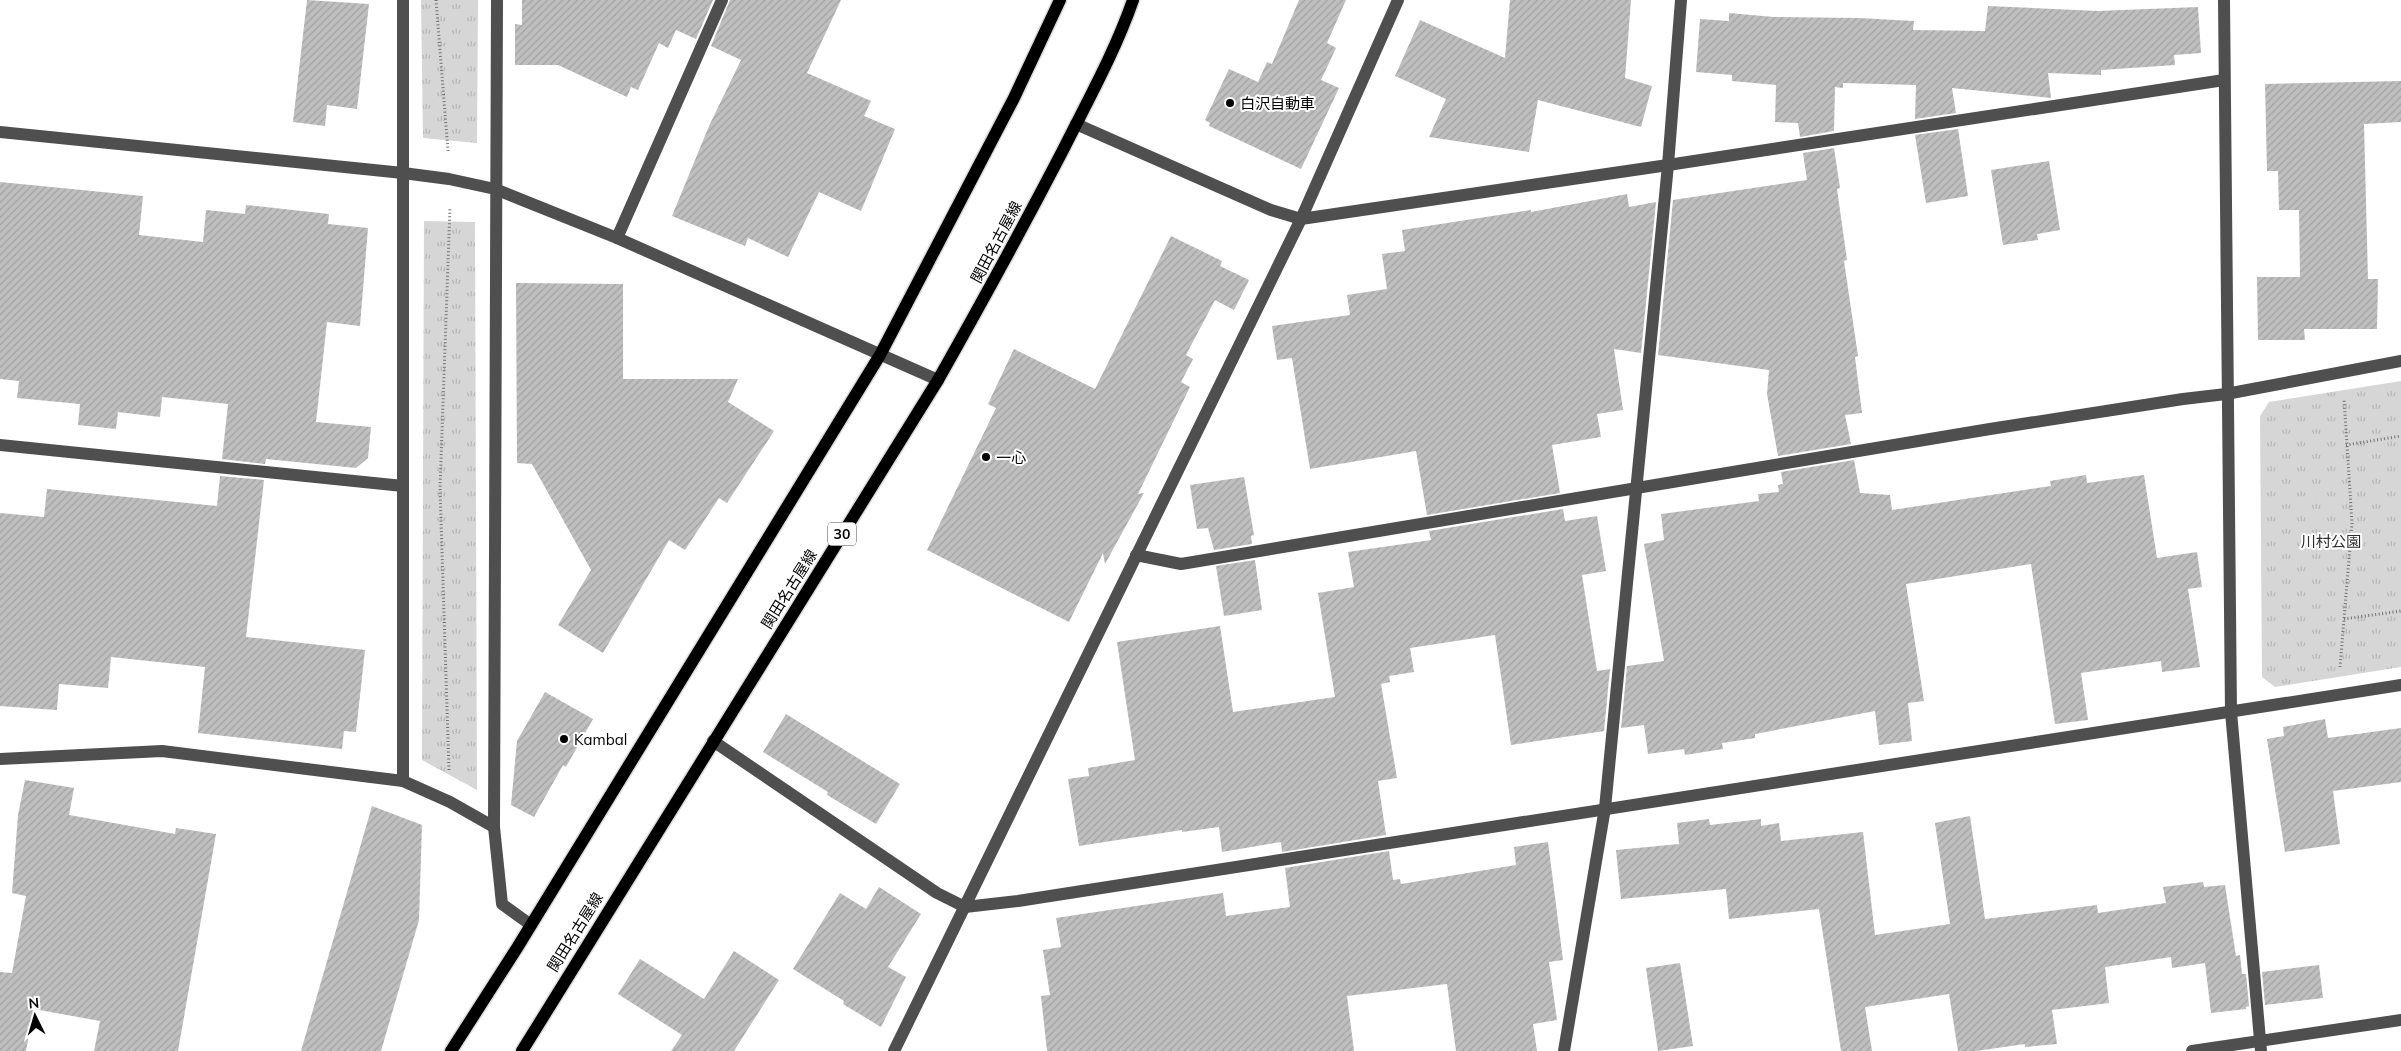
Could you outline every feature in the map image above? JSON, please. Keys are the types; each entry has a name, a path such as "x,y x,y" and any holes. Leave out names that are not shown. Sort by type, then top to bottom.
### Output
{"main road":[{"path":"452,1051 880,355 1014,98 1060,0"},
{"name":"関田名古屋線","path":"522,1051 938,380 1001,268 1076,124 1126,19 1133,0"}],"street":[{"path":"403,0 403,781"},
{"path":"497,0 494,827 502,904 531,925"},
{"path":"617,238 722,0"},
{"path":"894,1051 1301,219 1398,0"},
{"path":"1564,1051 1605,808 1668,165 1681,0"},
{"path":"2224,0 2226,394 2231,712 2260,1046"},
{"path":"1076,124 1271,210 1301,219 2224,80"},
{"path":"0,132 403,173 449,179 495,189 617,238 938,380"},
{"path":"1136,555 1181,564 1596,494 1635,490 1990,429 2183,398 2226,394 2401,361"},
{"path":"0,445 403,486"},
{"path":"713,742 937,893 965,907 1018,901 2401,685"},
{"path":"0,759 162,751 403,781 450,802 494,827"},
{"path":"2192,1051 2260,1046 2401,1020"}],"path":[{"path":"436,0 449,179 440,489 450,802"},
{"path":"2340,694 2352,523 2343,371"},
{"path":"2346,445 2401,436"},
{"path":"2344,619 2401,611"}],"green space":[{"path":"421,0 478,0 477,143 423,138"},
{"path":"424,221 475,222 477,790 422,760"},
{"name":"川村公園","path":"2401,381 2401,667 2275,687 2262,677 2260,416 2269,402"}],"building":[{"path":"307,0 369,4 357,109 327,105 325,126 293,122"},
{"path":"522,0 713,0 696,39 676,30 668,48 659,43 638,90 631,87 627,97 558,65 515,65 515,24 522,25"},
{"path":"730,0 841,0 807,73 871,101 864,116 895,129 861,211 819,192 788,257 748,238 745,246 672,216 709,126 741,60 711,46"},
{"path":"1299,0 1346,0 1327,43 1336,48 1321,80 1339,88 1301,169 1209,126 1210,123 1205,120 1229,69 1258,82 1267,62 1272,64"},
{"path":"1510,0 1631,0 1625,78 1652,86 1641,127 1538,100 1529,152 1429,137 1446,99 1395,76 1420,20 1505,58"},
{"path":"1988,6 2098,11 2198,7 2201,53 2174,55 2175,65 2101,70 2101,75 2048,73 2051,98 1952,88 1956,113 1915,119 1916,85 1843,83 1843,88 1835,87 1834,131 1800,137 1798,123 1775,122 1776,85 1732,81 1732,75 1696,72 1700,19 1729,21 1729,13 1774,17 1859,18 1914,21 1913,30 1985,31"},
{"path":"2401,81 2401,122 2364,124 2368,279 2378,279 2377,329 2304,329 2305,340 2258,340 2257,277 2300,277 2299,210 2279,210 2278,171 2267,171 2265,84"},
{"path":"1958,129 1968,196 1926,203 1915,135"},
{"path":"1834,148 1840,188 1837,189 1847,260 1844,261 1858,356 1855,357 1862,413 1845,415 1851,444 1778,456 1767,394 1769,370 1658,355 1673,200 1807,180 1803,153"},
{"path":"2049,161 2060,230 2037,234 2038,240 2003,245 1991,170"},
{"path":"0,182 143,196 139,235 203,242 206,210 245,214 246,205 329,214 328,224 368,228 360,326 327,322 316,422 371,427 368,458 356,468 266,459 265,464 222,459 228,404 162,397 160,417 118,412 116,429 78,425 80,404 17,398 19,381 0,379"},
{"path":"1627,194 1629,207 1656,202 1641,353 1614,349 1623,410 1597,414 1601,437 1552,445 1560,493 1427,515 1416,451 1310,469 1292,358 1277,360 1272,326 1350,315 1347,295 1387,289 1382,254 1405,251 1402,230 1531,210 1531,212"},
{"path":"1171,236 1222,261 1220,266 1249,280 1234,310 1215,300 1186,355 1193,359 1181,382 1190,387 1138,494 1144,493 1105,564 1103,553 1069,622 927,550 996,408 988,404 1014,349 1095,389"},
{"path":"516,283 623,284 623,379 738,379 728,402 774,431 727,503 719,498 685,550 669,540 603,653 558,625 591,570 532,464 517,463"},
{"path":"1854,460 1860,493 1890,495 1892,510 2051,486 2050,481 2086,475 2087,483 2144,475 2157,558 2197,552 2202,587 2188,589 2200,667 2162,672 2161,661 2081,673 2088,720 2055,724 2031,564 1906,584 1924,701 1908,703 1912,741 1879,745 1875,711 1755,734 1755,738 1722,743 1723,749 1685,755 1684,749 1648,754 1644,725 1621,728 1627,666 1664,661 1644,544 1664,540 1661,514 1759,501 1758,494 1779,492 1778,485 1783,484 1781,472"},
{"path":"220,476 264,480 246,637 365,650 356,732 344,731 342,749 198,733 205,667 111,657 108,688 59,684 57,710 0,706 0,513 44,517 47,489 217,506"},
{"path":"1244,477 1254,535 1251,536 1252,544 1214,550 1208,528 1197,529 1190,485"},
{"path":"1563,509 1565,521 1597,516 1606,571 1582,575 1597,671 1610,669 1604,731 1511,745 1495,635 1410,648 1414,672 1389,676 1390,682 1381,684 1397,778 1378,781 1386,835 1282,852 1281,842 1222,852 1219,827 1182,832 1182,830 1079,846 1068,779 1089,776 1088,768 1135,760 1117,642 1220,626 1233,712 1335,697 1318,593 1354,587 1348,552 1431,540 1429,531"},
{"path":"1255,560 1262,610 1224,616 1216,566"},
{"path":"545,692 593,719 566,767 563,765 534,817 511,805 517,741"},
{"path":"786,714 900,784 876,824 827,795 828,792 763,752"},
{"path":"2325,719 2328,738 2401,728 2401,782 2333,791 2340,844 2285,852 2267,739 2284,736 2283,727"},
{"path":"25,780 74,788 69,815 175,834 176,828 216,834 178,1051 94,1051 100,1021 34,1009 26,1051 0,1051 0,972 12,973 26,896 12,893 18,815"},
{"path":"372,806 422,825 419,920 381,1051 301,1051"},
{"path":"1970,816 1985,919 2097,905 2098,913 2166,903 2163,887 2203,882 2204,887 2225,885 2236,956 2240,955 2242,974 2246,974 2249,1006 2246,1009 2211,1013 2205,963 2172,968 2171,957 2105,967 2109,1003 2052,1010 2057,1044 2025,1047 2025,1044 1976,1051 1958,1051 1949,994 1865,1007 1872,1051 1841,1051 1819,909 1729,919 1726,889 1621,899 1616,850 1679,844 1677,823 1709,819 1710,825 1761,819 1761,826 1779,823 1781,841 1863,832 1875,935 1950,924 1935,823"},
{"path":"1548,842 1563,960 1549,962 1557,1020 1533,1024 1537,1051 1456,1051 1447,984 1347,996 1354,1051 1047,1051 1041,996 1050,995 1043,950 1061,947 1056,918 1223,893 1226,916 1290,907 1285,868 1389,851 1393,880 1400,879 1401,884 1516,865 1514,847"},
{"path":"879,887 921,914 888,967 906,977 881,1027 843,1004 844,1001 793,969 840,893 866,909"},
{"path":"734,951 779,980 734,1051 671,1051 682,1035 618,994 640,959 704,999"},
{"path":"1680,963 1693,1046 1658,1051 1646,968"},
{"path":"2319,965 2323,998 2265,1005 2262,972"}],"place":[{"name":"白沢自動車","path":"1230,103"},
{"name":"一心","path":"986,457"},
{"name":"Kambal","path":"564,739"}]}
